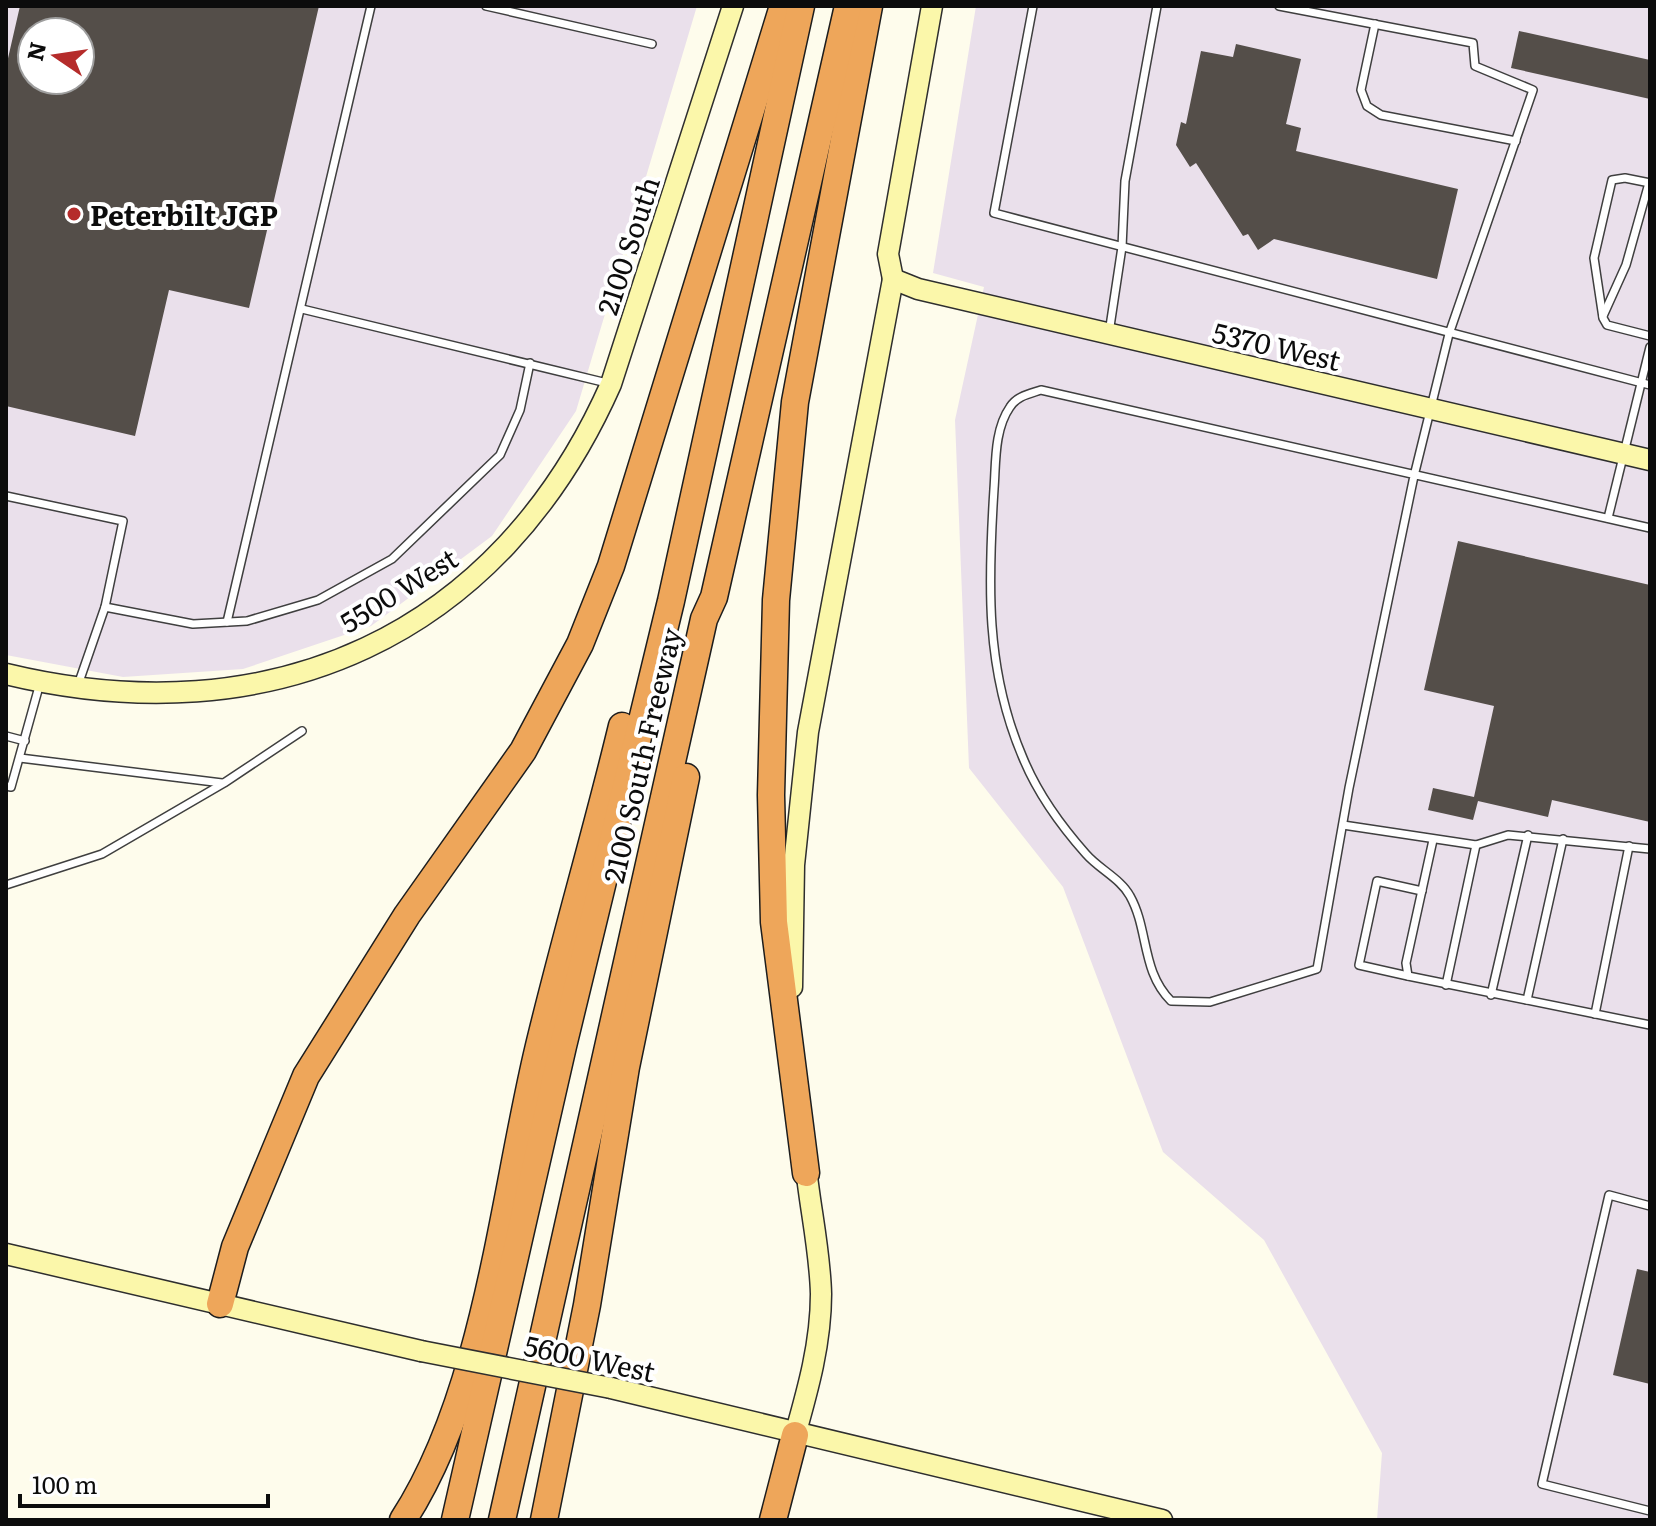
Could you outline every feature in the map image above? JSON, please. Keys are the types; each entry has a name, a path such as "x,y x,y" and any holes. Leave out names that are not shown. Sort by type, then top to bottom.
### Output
{"highway":[{"path":"220,1304 235,1247 306,1076 407,915 523,751 580,644 611,566 783,6"},
{"name":"2100 South Freeway","path":"455,1520 563,1046 671,601 801,6"},
{"name":"2100 South Freeway","path":"502,1520 701,635 714,597 848,6"},
{"path":"806,1173 774,922 771,782 776,600 795,402 869,6"},
{"path":"544,1520 584,1319 626,1067 676,831 714,597"},
{"path":"403,1520 441,1445 465,1379 538,1050 638,661 671,601"},
{"path":"773,1520 795,1435"}],"street":[{"name":"2100 South","path":"552,491 587,437 611,384 733,6"},
{"path":"795,1435 815,1358 820,1315 819,1273 806,1173 792,948 801,782 835,579 893,279 888,254 932,6"},
{"name":"5370 West","path":"893,279 918,289 1109,335 1650,460"},
{"name":"5500 West","path":"6,674 77,689 166,695 224,691 324,666 385,638 439,604 521,531 552,491"},
{"name":"5600 West","path":"6,1254 421,1351 611,1388 795,1435 1162,1520"}],"lane":[{"path":"227,622 371,6"},
{"path":"486,6 652,44"},
{"path":"1033,6 994,213 1650,385"},
{"path":"1109,335 1122,247 1125,181 1157,6"},
{"path":"1279,6 1473,43 1475,66 1533,90 1449,334 1414,476 1317,969 1210,1002 1171,1001 1159,989 1143,946 1139,915 1128,892 1086,855 1048,804 1023,758 995,669 987,590 998,436 1010,405 1020,396 1041,390 1414,476 1650,528"},
{"path":"1375,24 1361,90 1362,100 1372,111 1516,141"},
{"path":"1603,318 1626,265 1650,183 1618,178 1609,185 1594,258 1603,318 1607,325 1650,336"},
{"path":"302,309 611,384"},
{"path":"1608,518 1650,347"},
{"path":"105,607 193,624 247,621 318,600 396,557 500,455 520,410 530,363"},
{"path":"6,496 123,521 105,607 77,689"},
{"path":"6,786 11,787 40,683"},
{"path":"6,885 102,854 224,783 302,731"},
{"path":"6,736 25,741"},
{"path":"20,758 224,783"},
{"path":"1343,825 1476,845 1494,837 1528,835 1650,849"},
{"path":"1491,995 1528,835"},
{"path":"1527,1000 1563,839"},
{"path":"1408,976 1406,963 1433,840"},
{"path":"1446,985 1476,845"},
{"path":"1595,1014 1629,846"},
{"path":"1422,891 1377,881 1359,965 1491,995 1650,1025"},
{"path":"1650,1206 1609,1195 1542,1484 1650,1511"}],"shaded area":[{"path":"6,6 697,6 576,411 492,536 371,626 243,669 123,677 6,655"},
{"path":"976,6 1650,6 1650,1520 1377,1520 1382,1453 1264,1240 1163,1152 1063,887 969,768 955,420 984,287 933,273"}],"building":[{"path":"20,6 319,6 249,308 169,290 135,436 6,406 6,67 16,23 16,96 96,96 96,16 18,16"},
{"path":"1519,31 1650,60 1650,99 1511,68"},
{"path":"1236,44 1301,59 1286,124 1301,128 1296,151 1458,189 1437,279 1274,239 1258,250 1248,234 1243,236 1196,163 1190,167 1176,145 1181,122 1186,124 1201,51 1233,57"},
{"path":"1458,541 1650,585 1650,822 1552,800 1548,817 1478,801 1473,820 1428,810 1433,788 1474,797 1494,706 1424,690"},
{"path":"1637,1269 1650,1272 1650,1384 1613,1375"}],"place":[{"name":"Peterbilt JGP","path":"74,214"}]}
